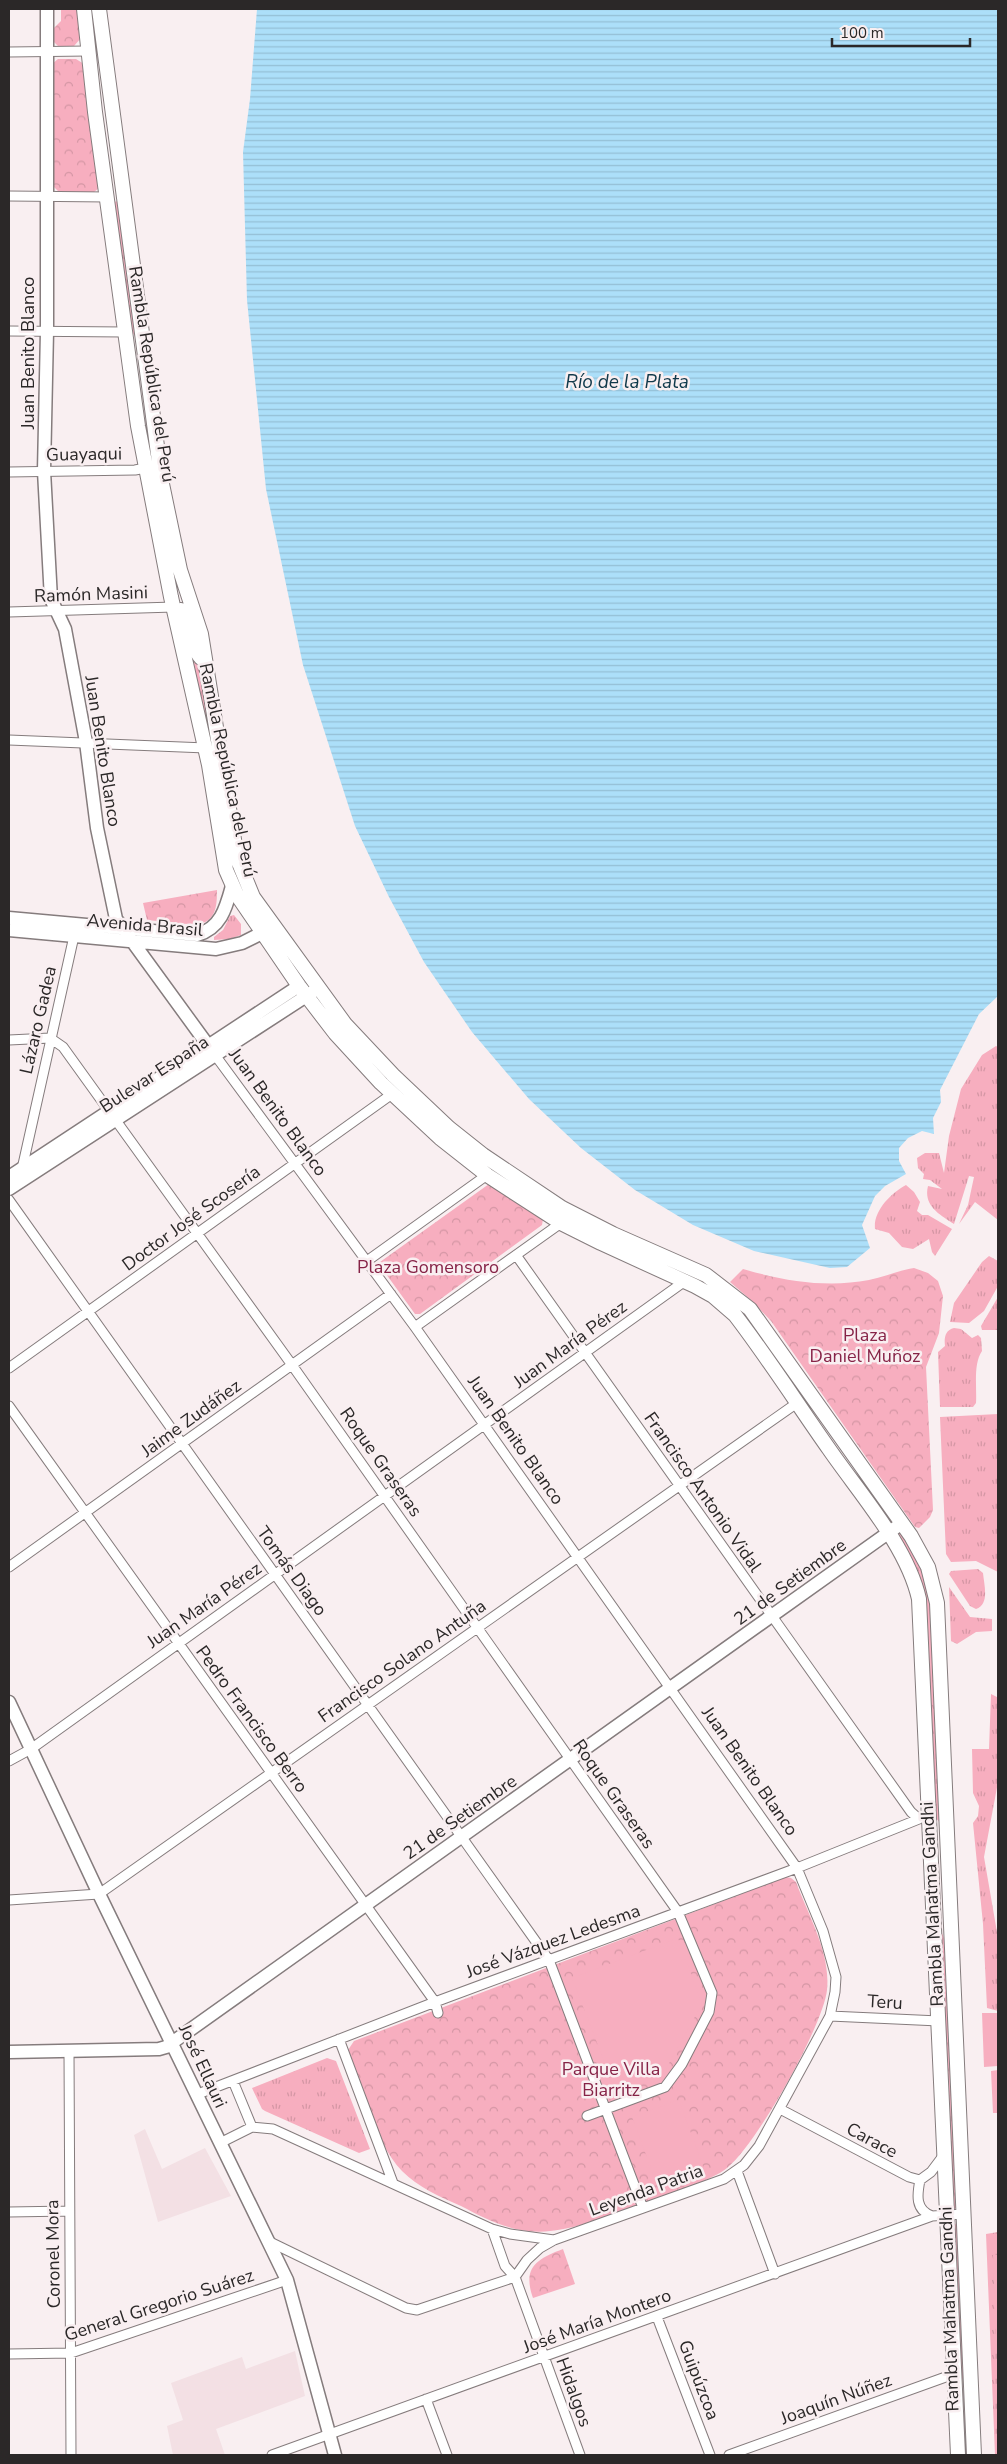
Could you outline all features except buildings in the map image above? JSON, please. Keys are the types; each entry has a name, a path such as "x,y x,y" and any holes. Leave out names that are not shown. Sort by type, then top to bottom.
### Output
{"main road":[{"name":"Rambla República del Perú","path":"84,9 124,332 152,467 174,607 206,748 226,870 232,886 268,930 336,1033 392,1094 440,1138 487,1175 561,1223 601,1244 685,1281 713,1296 735,1315 797,1403"},
{"name":"Rambla República del Perú","path":"99,9 153,422 152,467 201,634 240,868 268,930"},
{"path":"88,51 95,53 97,58 102,90 113,123"},
{"path":"124,332 131,334 134,341 143,401 153,422"},
{"path":"174,607 186,615 196,650 206,663"},
{"name":"Rambla República del Perú","path":"308,990 345,1024 393,1075 449,1128 483,1155 562,1208 613,1234 706,1275 737,1297 757,1317 808,1390"},
{"name":"Rambla Mahatma Gandhi","path":"808,1390 902,1523 925,1559 933,1581 937,1603 974,2454"},
{"path":"797,1403 810,1406 855,1470 874,1484"},
{"name":"Rambla Mahatma Gandhi","path":"797,1403 888,1534 908,1567 919,1599 924,1820 939,2021 958,2455"},
{"path":"924,1820 939,1830 944,1927 953,1952"},
{"path":"954,2374 963,2384 966,2435 974,2454"}],"street":[{"name":"Juan Benito Blanco","path":"47,9 47,331 44,471 51,599 65,629 86,742 100,844 112,904 122,928 415,1327 797,1868"},
{"path":"9,52 88,51"},
{"path":"9,196 108,197"},
{"path":"9,331 124,332"},
{"name":"Guayaqui","path":"9,472 152,467"},
{"name":"Ramón Masini","path":"9,612 174,607"},
{"path":"9,740 206,748"},
{"name":"Avenida Brasil","path":"9,918 188,935 203,934 214,928 222,918 232,886"},
{"name":"Avenida Brasil","path":"9,930 216,949 242,943 268,930"},
{"name":"Lázaro Gadea","path":"22,1169 74,936"},
{"name":"Bulevar España","path":"9,1189 112,1116 211,1050 308,990"},
{"path":"9,1040 50,1038"},
{"name":"Roque Graseras","path":"50,1038 63,1047 292,1365 678,1912 712,1993 709,2012 682,2064 665,2087 587,2116"},
{"name":"Doctor José Scosería","path":"9,1368 392,1094"},
{"name":"Bulevar España","path":"9,1177 112,1116"},
{"path":"367,1261 487,1175"},
{"name":"Tomás Diago","path":"9,1200 550,1960 643,2208"},
{"path":"415,1327 561,1223"},
{"name":"Francisco Antonio Vidal","path":"516,1256 911,1812 924,1820"},
{"name":"Juan María Pérez","path":"9,1761 31,1749 177,1643 386,1497 685,1281"},
{"name":"Jaime Zudáñez","path":"9,1567 391,1294"},
{"name":"Francisco Solano Antuña","path":"99,1894 797,1403"},
{"name":"Pedro Francisco Berro","path":"9,1406 435,2002"},
{"name":"21 de Setiembre","path":"9,2052 159,2049 173,2041 902,1523"},
{"name":"José Ellauri","path":"10,1706 99,1894 173,2041 287,2280 335,2455"},
{"name":"José Vázquez Ledesma","path":"198,2094 435,2002 924,1820"},
{"name":"Leyenda Patria","path":"252,2127 273,2130 492,2229 510,2234 554,2240 724,2179 737,2171 759,2146 830,2016 836,1977 823,1930 797,1868"},
{"path":"9,1900 99,1894"},
{"path":"435,2002 438,2013"},
{"name":"Teru","path":"830,2016 939,2021"},
{"path":"339,2039 393,2183"},
{"name":"Coronel Mora","path":"69,2052 71,2455"},
{"path":"220,2142 252,2127 233,2080"},
{"name":"Carace","path":"780,2109 899,2173 920,2180"},
{"path":"932,2216 924,2213 919,2205 920,2180 931,2172 944,2156"},
{"path":"737,2171 775,2274"},
{"path":"9,2212 69,2212"},
{"name":"José María Montero","path":"272,2455 658,2317 932,2216 964,2214"},
{"name":"Hidalgos","path":"492,2229 505,2266 515,2277 580,2455"},
{"path":"268,2241 411,2309 421,2309 515,2277 527,2260 540,2248 554,2240"},
{"name":"General Gregorio Suárez","path":"9,2354 71,2353 287,2280"},
{"name":"Guipúzcoa","path":"658,2317 710,2455"},
{"name":"Joaquín Núñez","path":"729,2455 954,2374"},
{"path":"426,2399 447,2455"}],"shaded area":[{"path":"145,2129 162,2169 205,2148 231,2196 158,2222 134,2135"},
{"path":"295,2351 305,2396 216,2429 225,2455 173,2455 167,2426 183,2420 171,2383 242,2357 246,2369"}],"green space":[{"path":"61,9 78,9 81,38 74,46 58,46 53,41 53,29 61,21"},
{"path":"58,59 76,59 84,64 99,188 94,192 59,192 53,186 52,64"},
{"path":"119,201 142,383 135,336 129,328 113,202"},
{"path":"182,616 202,671 234,868 251,908 234,877"},
{"path":"217,890 217,902 212,917 203,923 197,925 147,920 143,903"},
{"path":"234,915 241,924 241,935 229,939 214,940 214,937 223,930 230,916"},
{"path":"996,1046 998,1047 998,1220 975,1202 959,1224 968,1205 974,1177 969,1176 954,1224 938,1213 930,1204 927,1193 928,1186 942,1189 930,1180 923,1179 924,1174 918,1168 917,1158 925,1153 939,1153 944,1173 949,1136 961,1089 982,1055"},
{"name":"Plaza Gomensoro","path":"489,1184 543,1219 542,1225 420,1314 415,1314 381,1267 380,1262"},
{"path":"906,1185 914,1192 920,1202 917,1211 952,1229 935,1256 929,1239 913,1249 902,1247 889,1233 875,1229 877,1216 884,1203"},
{"path":"989,1256 998,1261 998,1286 984,1311 969,1323 950,1322 954,1303 982,1262"},
{"name":"Plaza Daniel Muñoz","path":"914,1268 928,1273 938,1281 943,1296 939,1333 926,1367 933,1510 930,1517 919,1528 915,1527 771,1321 730,1282 743,1269 790,1280 837,1283 869,1280"},
{"path":"998,1297 998,1330 982,1330 981,1326"},
{"path":"954,1328 961,1329 972,1338 978,1335 981,1338 982,1351 976,1369 976,1403 973,1407 940,1407 938,1352 945,1346 947,1332"},
{"path":"998,1414 998,1572 976,1561 951,1562 946,1554 940,1417"},
{"path":"901,1529 910,1542 931,1591 941,1824 935,1817 921,1583 911,1558 895,1534"},
{"path":"978,1569 983,1573 985,1599 980,1607 976,1609 970,1606 949,1574 951,1571"},
{"path":"949,1587 970,1617 992,1619 992,1631 976,1632 957,1644 951,1641"},
{"path":"991,1694 997,1697 998,1782 984,1857 998,1938 998,2011 987,2008 983,1924 973,1823 978,1816 979,1806 973,1793 972,1749 989,1749"},
{"path":"936,1834 941,1931 947,1945 958,2207 953,2209"},
{"name":"Parque Villa Biarritz","path":"786,1877 796,1882 818,1935 826,1962 827,1990 814,2030 787,2084 755,2135 740,2155 727,2168 711,2178 601,2219 569,2228 537,2232 521,2230 497,2223 437,2195 408,2177 392,2159 376,2130 348,2050 354,2041"},
{"path":"678,1938 702,2004 662,2076 616,2092 572,1978"},
{"path":"982,2013 998,2013 998,2066 984,2067"},
{"path":"327,2058 336,2061 370,2149 359,2153 265,2111 262,2109 252,2088"},
{"path":"998,2070 998,2113 993,2113 991,2071"},
{"path":"679,2100 704,2169 658,2187 632,2117"},
{"path":"958,2223 965,2383 960,2375 954,2225"},
{"path":"998,2232 998,2455 995,2455 986,2234"},
{"path":"563,2249 575,2284 533,2298 529,2279 534,2266 539,2261"},
{"path":"993,2255 998,2255 998,2335 996,2335"}],"water":[{"name":"Río de la Plata","path":"257,9 998,9 998,996 979,1014 940,1090 941,1102 933,1118 934,1134 922,1131 908,1138 899,1148 899,1161 906,1174 885,1186 875,1196 862,1225 870,1248 847,1267 830,1268 754,1251 693,1225 635,1190 581,1148 529,1099 472,1032 424,962 389,897 355,826 303,665 266,489 247,300 243,152 250,99"}]}
